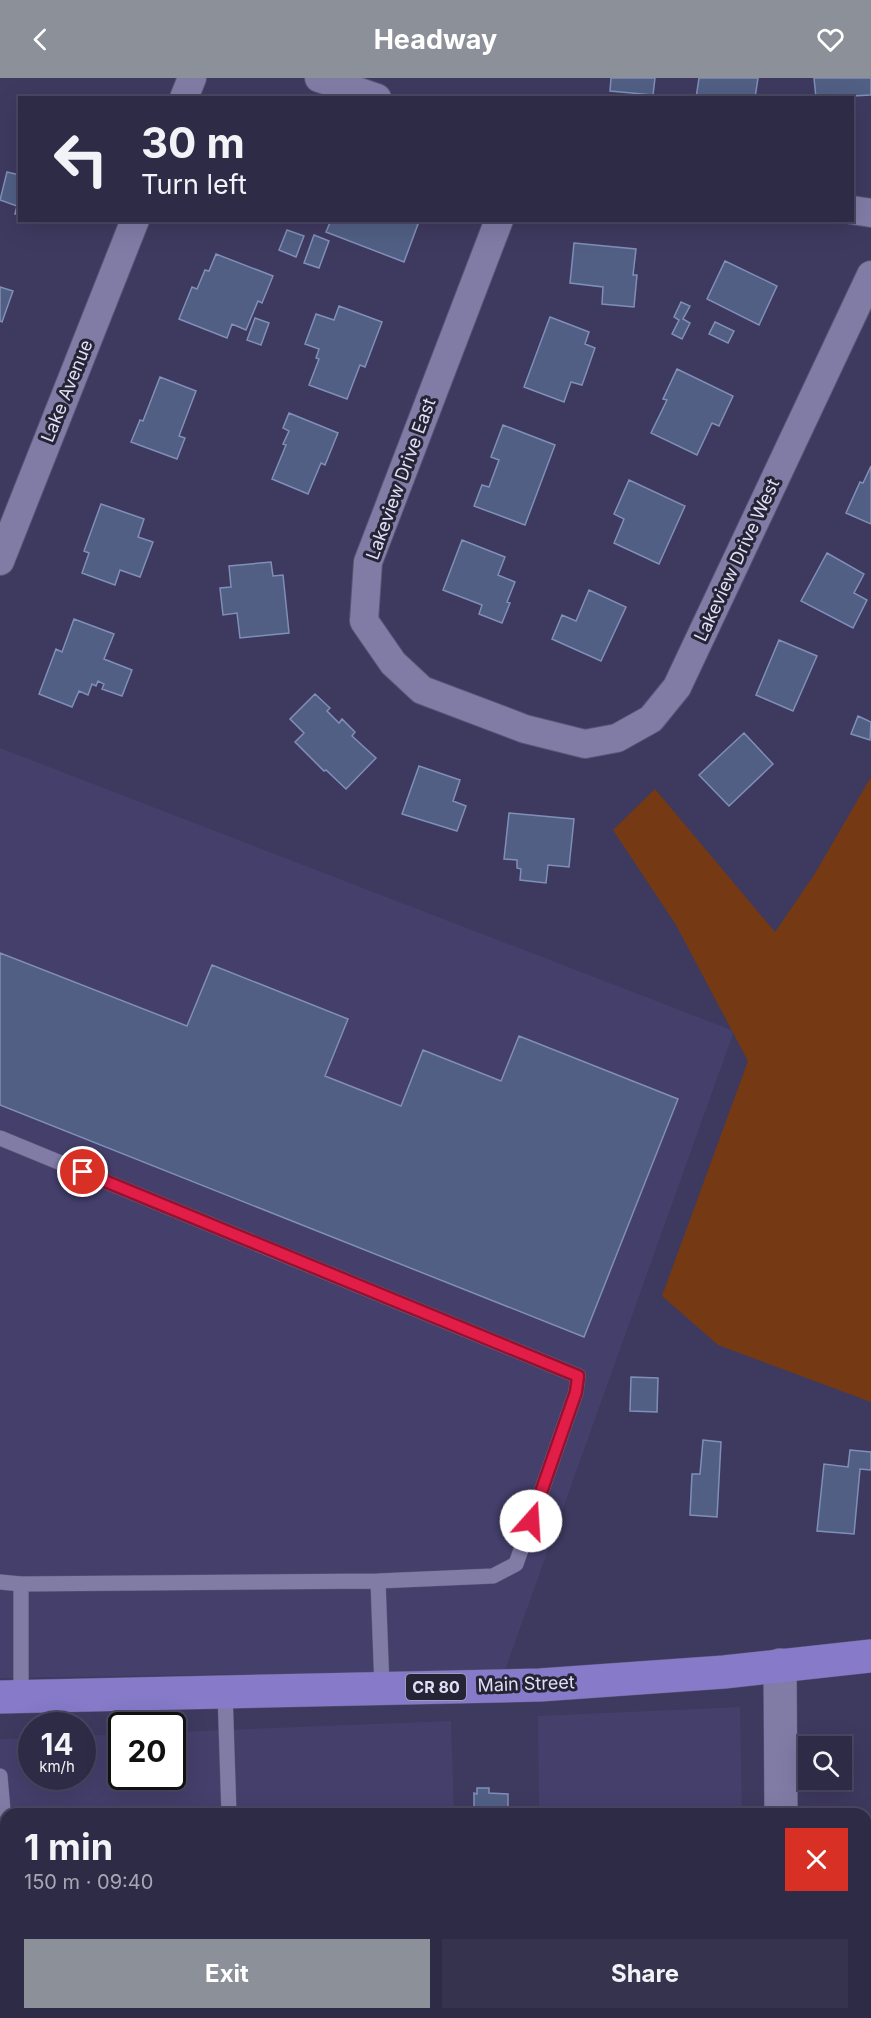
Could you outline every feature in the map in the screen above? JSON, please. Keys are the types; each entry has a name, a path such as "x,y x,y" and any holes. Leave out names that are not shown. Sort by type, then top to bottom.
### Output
{"main road":[{"name":"Main Street","path":"10,1697 540,1685 677,1676 871,1656"},
{"path":"780,1665 781,1808"}],"street":[{"path":"185,96 192,78"},
{"path":"319,78 371,96"},
{"path":"854,210 871,213"},
{"name":"Lake Avenue","path":"0,561 11,503 134,222"},
{"name":"Lakeview Drive East","path":"498,222 368,562 364,621 393,663 422,690 525,729"},
{"name":"Lakeview Drive West","path":"525,729 585,744 618,738 651,719 677,687 871,275"}],"lane":[{"path":"0,1138 578,1376 576,1392 516,1564 493,1576 378,1581 21,1584 0,1582"},
{"path":"378,1581 382,1688"},
{"path":"10,1697 21,1584"},
{"path":"225,1692 228,1808"},
{"path":"0,1776 3,1808"}],"shaded area":[{"path":"0,748 734,1031 505,1670 0,1678"},
{"path":"871,777 871,1402 718,1345 662,1296 748,1061 676,925 613,830 655,789 775,932 814,875"},
{"path":"740,1707 742,1808 539,1808 538,1716"},
{"path":"451,1721 454,1808 0,1808 0,1739 18,1738 18,1790 96,1790 96,1735 108,1735 108,1790 186,1790 186,1731"}],"building":[{"path":"611,78 655,78 653,95 610,91"},
{"path":"699,78 758,78 755,96 696,96"},
{"path":"814,78 871,78 871,95 816,96"},
{"path":"7,172 18,175 18,215 15,214 17,206 0,200"},
{"path":"330,222 414,222 418,224 404,262 326,232"},
{"path":"287,230 304,236 296,257 279,250"},
{"path":"314,235 329,241 319,268 304,263"},
{"path":"574,243 636,249 633,275 637,275 634,307 602,304 603,287 570,283"},
{"path":"216,254 273,276 262,303 258,301 246,330 232,324 227,338 179,319 192,287 197,289 205,270 209,271"},
{"path":"725,261 777,286 759,325 707,299"},
{"path":"0,287 13,291 2,322 0,321"},
{"path":"681,302 690,306 683,319 690,323 682,339 672,334 679,320 674,317"},
{"path":"339,306 382,322 365,367 360,365 347,399 309,385 319,359 316,358 319,349 305,344 316,314 334,320"},
{"path":"550,317 589,332 585,344 595,348 582,385 571,382 564,402 524,387"},
{"path":"255,318 269,323 261,345 247,340"},
{"path":"715,322 734,331 728,343 709,334"},
{"path":"677,369 733,396 719,426 712,423 697,455 651,433 667,400 663,399"},
{"path":"160,377 196,391 179,436 185,438 177,459 131,442 140,420 143,421"},
{"path":"289,413 338,433 325,465 321,463 308,494 272,479 286,445 283,444 289,431 283,428"},
{"path":"503,425 555,445 525,525 474,506 482,485 489,487 499,460 491,457"},
{"path":"871,466 871,524 846,513 860,482 863,483"},
{"path":"629,480 685,506 659,564 614,543 624,519 614,514"},
{"path":"101,504 144,519 138,537 153,542 140,577 120,570 115,585 82,573 89,553 84,551"},
{"path":"462,540 505,557 498,575 515,582 502,623 479,614 482,605 443,590"},
{"path":"827,553 864,574 854,593 867,600 853,628 801,601"},
{"path":"271,562 273,576 283,575 289,633 240,638 237,613 223,615 220,588 231,587 229,566"},
{"path":"589,590 626,607 601,661 552,639 562,615 576,621"},
{"path":"74,619 114,634 104,659 132,670 122,696 102,689 104,684 98,681 96,686 92,684 88,695 79,691 72,707 39,694 56,649 62,652"},
{"path":"779,640 817,656 793,711 756,695"},
{"path":"315,694 330,708 327,711 339,723 342,719 355,732 352,736 376,758 346,789 295,742 304,733 290,719"},
{"path":"858,716 871,722 870,740 851,734"},
{"path":"744,733 773,764 729,806 699,775"},
{"path":"419,766 460,780 453,801 466,806 457,831 402,814"},
{"path":"509,813 574,819 569,867 548,865 546,883 520,880 521,869 517,868 517,860 504,859"},
{"path":"0,953 187,1026 212,965 348,1019 325,1076 401,1106 423,1050 501,1081 519,1036 678,1099 584,1337 0,1105"},
{"path":"631,1377 658,1378 657,1412 630,1411"},
{"path":"703,1440 721,1442 717,1517 690,1515 692,1474 700,1474"},
{"path":"850,1450 871,1452 871,1470 860,1469 854,1534 817,1531 824,1464 848,1467"},
{"path":"477,1788 489,1788 489,1793 508,1794 508,1808 474,1808 474,1793 477,1794"}],"route":[{"path":"83,1172 578,1376 576,1392 531,1521"}]}
